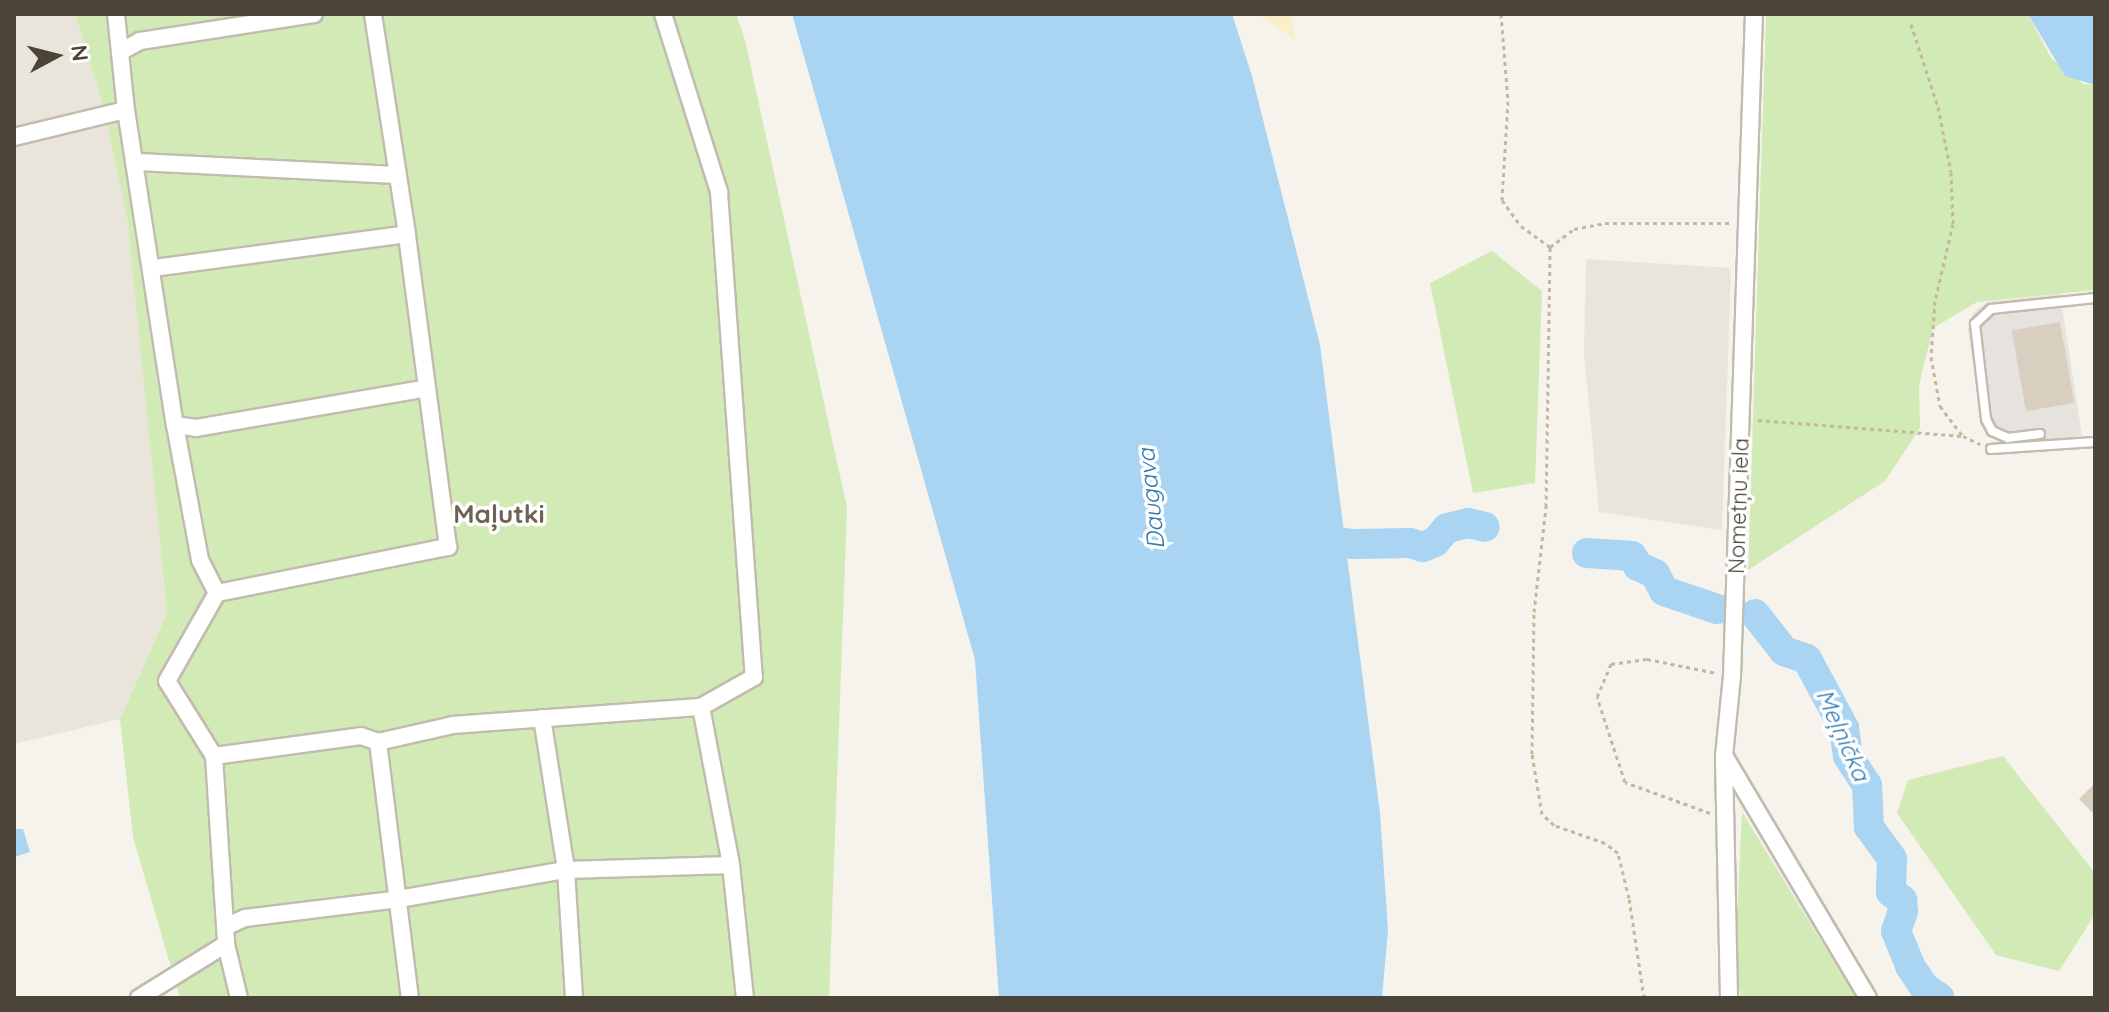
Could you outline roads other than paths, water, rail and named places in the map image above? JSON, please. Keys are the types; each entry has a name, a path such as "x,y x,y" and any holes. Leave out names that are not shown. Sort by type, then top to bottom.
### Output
{"street":[{"path":"116,14 126,110 137,162 175,425 200,560 217,593"},
{"path":"122,51 140,41 314,14"},
{"path":"239,998 226,944 214,756 167,681 217,593 448,547 407,234 373,14"},
{"path":"214,756 361,736 378,742 453,725 701,707 754,677 719,192 663,14"},
{"name":"Nometņu iela","path":"1729,998 1724,756 1732,676 1754,14"},
{"path":"14,137 126,110"},
{"path":"137,162 398,175"},
{"path":"153,268 407,234"},
{"path":"175,425 196,428 427,388"},
{"path":"701,707 731,865 745,998"},
{"path":"542,718 566,870 574,998"},
{"path":"378,742 410,998"},
{"path":"1724,756 1868,998"},
{"path":"227,926 245,918 399,899 566,870 731,865"},
{"path":"139,998 226,944"}],"lane":[{"path":"2040,434 2008,438 1992,431 1986,419 1975,324 1991,309 2095,298"},
{"path":"1991,449 2095,442"}],"water":[{"name":"Daugava","path":"792,14 1232,14 1252,76 1320,345 1380,813 1388,930 1382,998 999,998 975,660"},
{"path":"2028,14 2095,14 2095,85 2065,76"},
{"path":"14,829 23,829 30,852 14,857"}],"waterway":[{"name":"Meļņička","path":"1304,539 1354,544 1410,543 1423,547 1435,542 1447,528 1468,523 1485,527"},
{"name":"Meļņička","path":"1587,553 1632,556 1638,566 1655,574 1664,591 1717,609"},
{"name":"Meļņička","path":"1755,614 1784,651 1807,659 1844,728 1848,756 1867,785 1869,827 1892,859 1891,892 1902,900 1903,911 1896,931 1910,966 1924,987 1940,998"}],"district":[{"name":"Maļutki","path":"499,514"}]}
